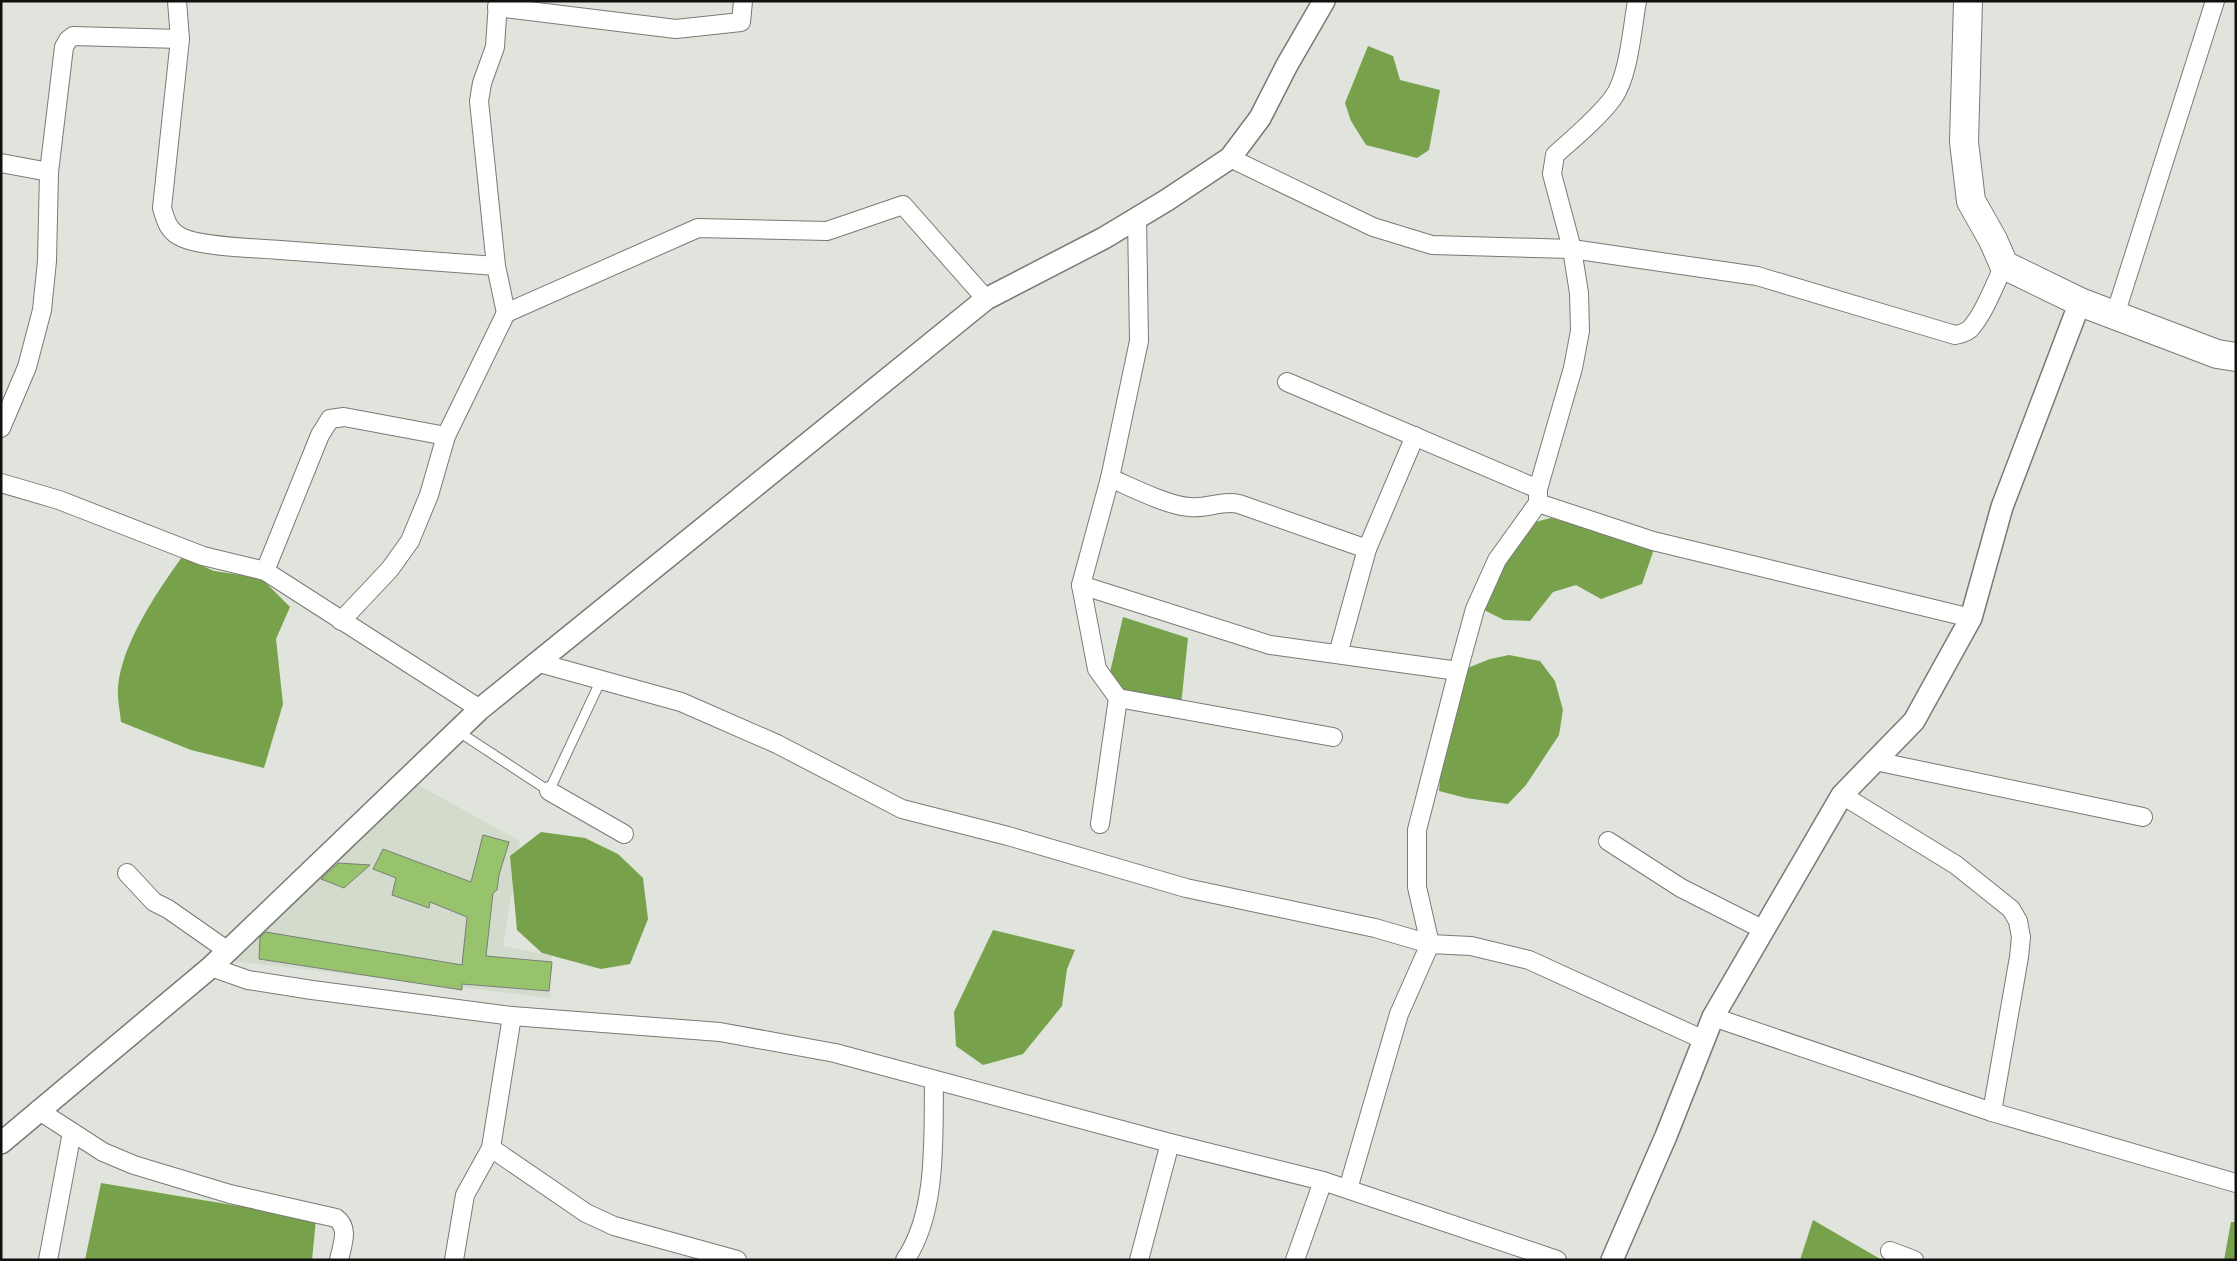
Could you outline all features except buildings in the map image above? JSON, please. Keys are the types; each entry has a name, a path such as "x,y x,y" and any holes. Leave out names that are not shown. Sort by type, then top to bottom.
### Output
{"main road":[{"path":"1968,1 1964,142 1970,200 1993,240 2004,266 2080,302 2217,354 2236,358"}],"street":[{"path":"177,1 180,39 162,208 170,230 193,241 245,247 496,266"},
{"path":"341,621 390,569 410,541 429,495 446,436 506,312 496,266 479,101 480,92 495,47 497,4 676,29 741,22 743,1"},
{"path":"1348,1189 1399,1014 1430,944 1418,886 1417,830 1458,671 1475,609 1497,560 1538,496 1573,368 1580,331 1579,293 1572,249 1552,174 1552,164 1555,156 1613,98 1620,84 1637,1"},
{"path":"2115,315 2215,1"},
{"path":"3,1139 211,967 480,709 986,300 1137,218 1230,158 1260,118 1320,2"},
{"path":"1,428 27,367 42,310 46,261 49,172 64,47 73,36 180,39"},
{"path":"1230,158 1373,227 1432,245 1572,249 1757,276 1955,335 1963,334 1970,329 2004,266"},
{"path":"1,163 49,172"},
{"path":"506,312 698,228 827,231 903,205 986,300"},
{"path":"1100,824 1118,698 1098,669 1081,585 1110,478 1139,341 1137,218"},
{"path":"1612,1260 1666,1136 1713,1017 1842,795 1914,721 1971,618 2002,507 2080,302"},
{"path":"1287,382 1415,436 1538,496 1653,541 1971,618"},
{"path":"265,571 320,435 330,419 344,417 446,436"},
{"path":"1338,654 1367,548 1415,436"},
{"path":"1110,478 1181,506 1197,508 1224,502 1239,504 1367,548"},
{"path":"1,483 59,500 187,550 265,571 480,709"},
{"path":"1081,585 1270,645 1458,671"},
{"path":"536,662 681,702 777,744 902,809 1008,836 1186,888 1375,928 1430,944 1471,946 1529,960 1704,1040"},
{"path":"1118,698 1333,738"},
{"path":"1875,761 2143,817"},
{"path":"549,791 624,834"},
{"path":"1842,795 1956,865 2011,909 2018,921 2021,937 2019,957 1992,1112"},
{"path":"1608,841 1681,888 1764,930"},
{"path":"128,873 154,902 168,909 228,951"},
{"path":"211,967 248,980 312,990 512,1016 720,1032 835,1053 934,1081 1348,1189 1557,1260"},
{"path":"454,1260 465,1196 491,1148 512,1016"},
{"path":"1713,1017 1992,1112 2236,1184"},
{"path":"905,1260 912,1250 921,1225 929,1190 933,1150 934,1081"},
{"path":"38,1110 103,1152 169,1177 230,1194 336,1218 340,1221 344,1230 339,1260"},
{"path":"48,1260 72,1132"},
{"path":"1139,1260 1170,1143"},
{"path":"491,1148 586,1213 614,1226 737,1260"},
{"path":"1295,1260 1323,1182"},
{"path":"1890,1250 1914,1260"}],"lane":[{"path":"456,730 549,791 600,680"}],"shaded area":[{"path":"1368,46 1393,56 1400,80 1440,90 1429,150 1417,158 1366,145 1351,121 1345,103"},
{"path":"1551,518 1636,541 1654,549 1642,584 1601,599 1576,585 1553,592 1530,621 1504,620 1480,608 1512,546 1531,523"},
{"path":"182,557 214,571 261,578 290,607 276,639 283,704 264,768 191,750 121,722 118,687 126,653 142,619"},
{"path":"1123,617 1188,638 1180,715 1106,689"},
{"path":"1509,655 1540,661 1555,681 1563,710 1559,735 1526,785 1508,804 1466,798 1439,791 1442,756 1460,671 1490,659"},
{"path":"413,782 520,841 503,946 552,956 550,998 232,961"},
{"path":"541,832 585,838 618,854 643,878 648,919 630,964 601,969 542,953 517,930 510,856"},
{"path":"993,930 1075,950 1067,969 1062,1006 1023,1054 983,1065 956,1046 954,1012"},
{"path":"101,1183 316,1219 312,1260 85,1260"},
{"path":"1813,1220 1882,1260 1800,1260"},
{"path":"2231,1222 2236,1222 2236,1260 2224,1260"}]}
